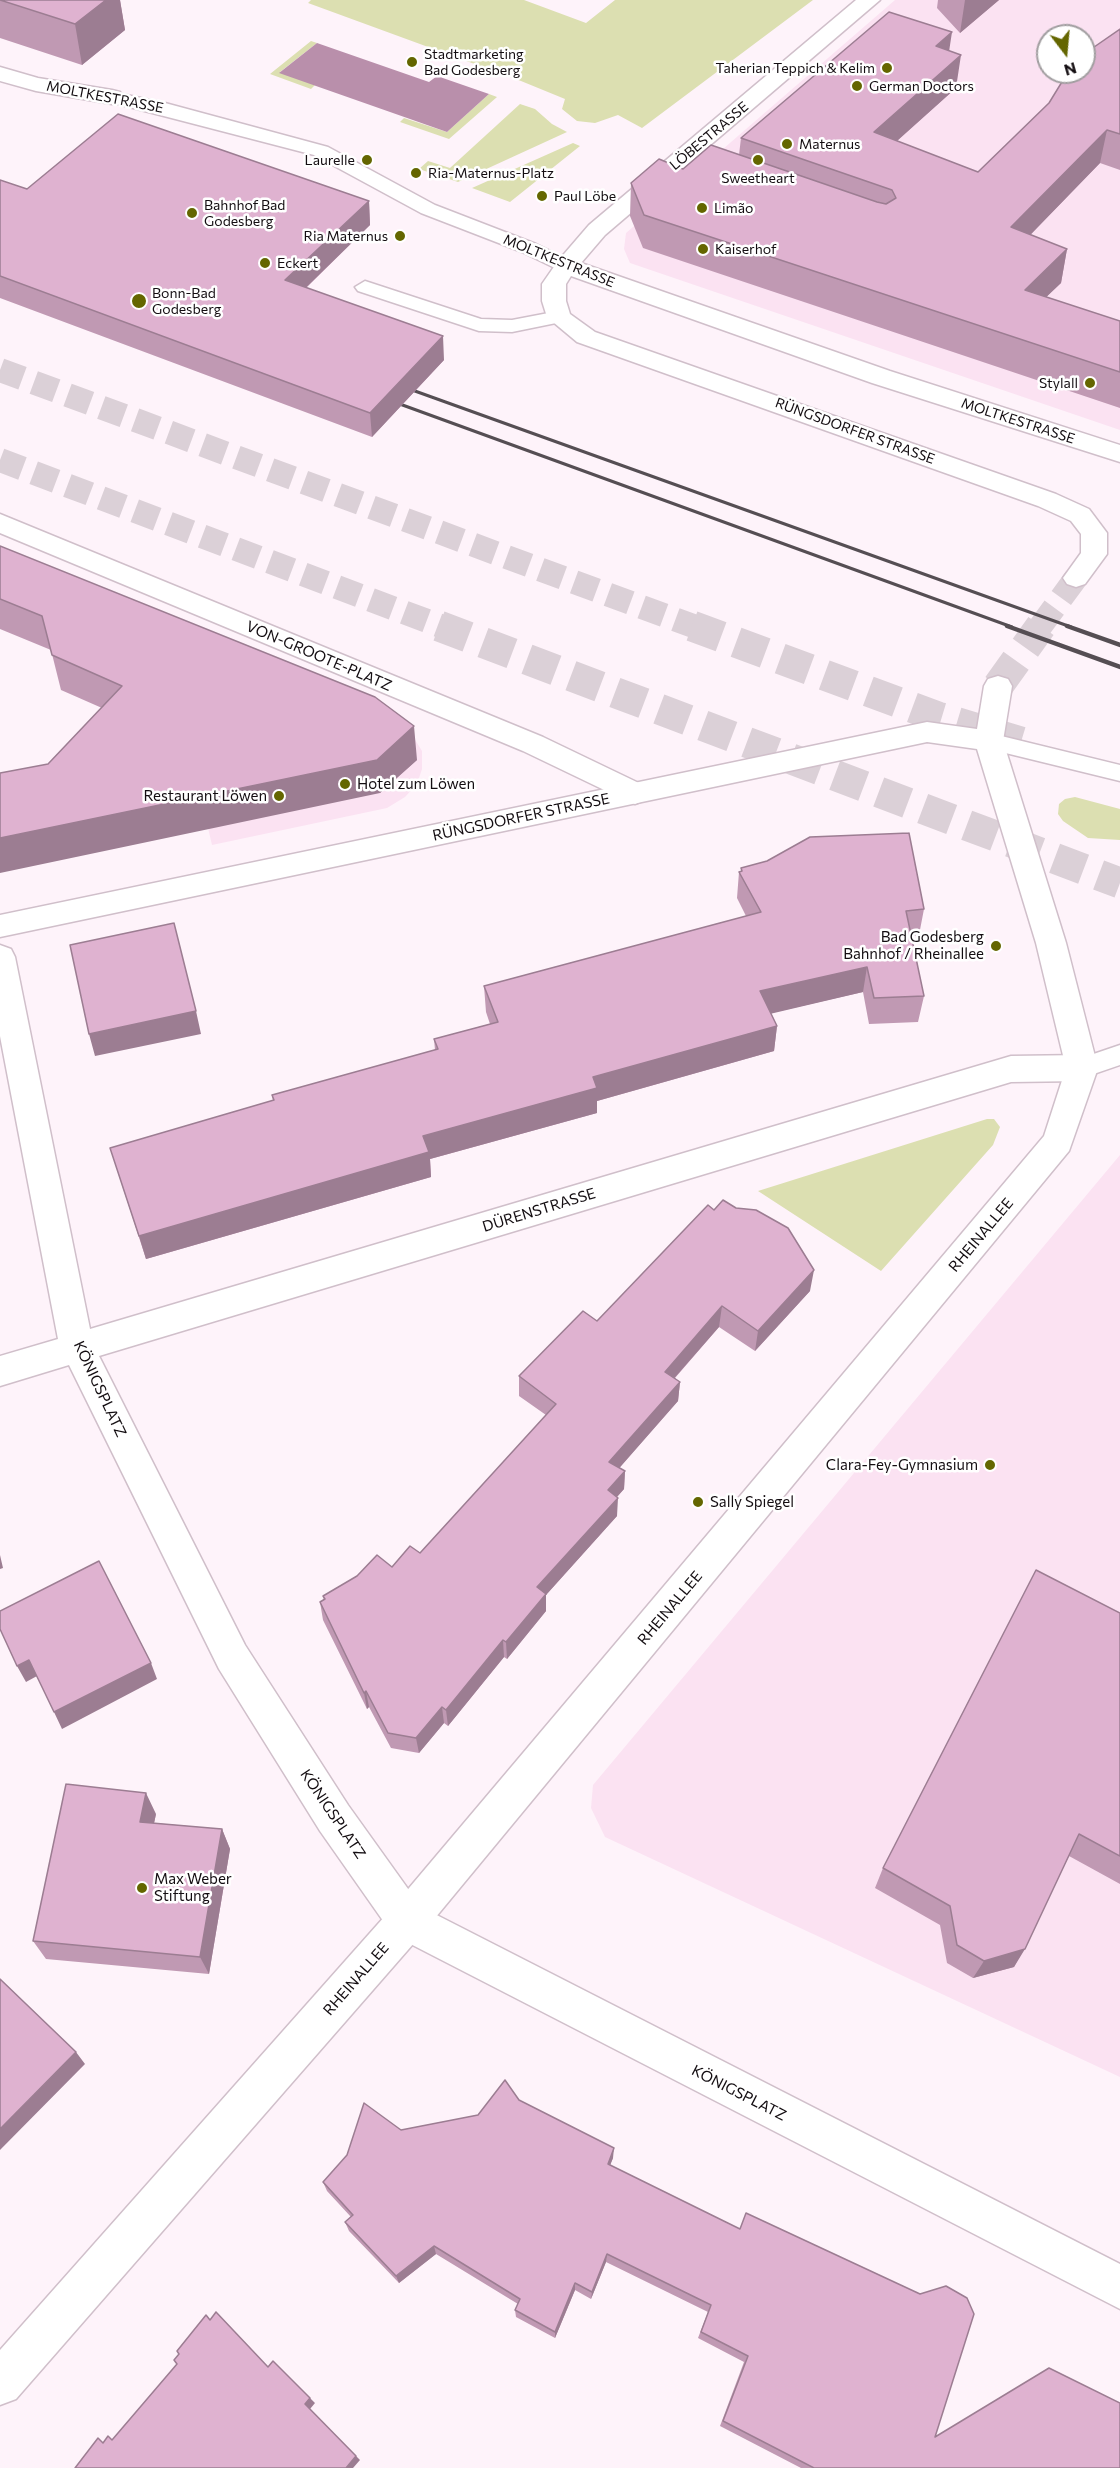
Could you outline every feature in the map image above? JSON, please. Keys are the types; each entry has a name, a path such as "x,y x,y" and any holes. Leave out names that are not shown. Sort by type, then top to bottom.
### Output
{"street":[{"name":"LÖBESTRASSE","path":"559,317 554,301 554,284 566,266 597,230 869,0"},
{"name":"MOLTKESTRASSE","path":"0,74 36,84 112,97"},
{"name":"MOLTKESTRASSE","path":"566,266 881,377 1120,454"},
{"name":"RÜNGSDORFER STRASSE","path":"559,317 586,337 1047,500 1080,515 1094,533 1094,554"},
{"name":"VON-GROOTE-PLATZ","path":"0,523 533,744 635,793"},
{"path":"1076,578 1094,554 1120,549"},
{"path":"998,686 989,741 1051,943 1082,1068"},
{"name":"RÜNGSDORFER STRASSE","path":"0,926 927,732 989,741"},
{"name":"KÖNIGSPLATZ","path":"0,957 77,1347 232,1657 334,1818 407,1921 1120,2287"},
{"name":"DÜRENSTRASSE","path":"0,1371 1011,1069 1082,1068"},
{"name":"RHEINALLEE","path":"0,2383 407,1921 1058,1142 1082,1068"}],"lane":[{"name":"MOLTKESTRASSE","path":"112,97 159,107 321,151 428,209 500,236 566,266"},
{"path":"682,160 704,167"},
{"path":"365,287 479,326 512,326 559,317"},
{"path":"989,741 1120,773"},
{"path":"1082,1068 1120,1055"}],"shaded area":[{"path":"895,0 1120,0 1120,430 630,263 624,249 626,233"},
{"path":"317,43 429,82 437,76 489,94 447,132 279,73"},
{"path":"414,738 422,751 422,769 417,784 405,797 387,808 212,845 195,773"},
{"name":"Clara-Fey-Gymnasium","path":"1120,1155 1120,2077 605,1837 591,1808 593,1785"}],"green space":[{"path":"311,0 524,0 586,23 615,0 813,0 642,128 618,115 595,123 577,121 562,109 565,99 308,3"},
{"path":"311,41 317,43 280,72 315,85 311,89 270,74"},
{"path":"489,94 497,97 449,139 400,122 404,118 447,132"},
{"path":"520,104 535,109 552,124 567,132 458,182 419,169 428,161 450,168"},
{"path":"573,143 580,146 510,202 472,188"},
{"path":"1075,797 1120,809 1120,840 1088,838 1063,821 1058,814 1059,804 1065,799"},
{"path":"987,1119 994,1119 1000,1127 993,1145 881,1271 758,1191"}],"building":[{"path":"0,0 106,0 75,24"},
{"path":"889,12 952,32 936,46 961,55 874,132 978,172 1049,103 1061,84 1096,84 1096,46 1120,29 1120,134 1107,130 1011,227 1067,249 1025,290 1120,321 1120,372 644,215 631,183 659,159 683,169 711,145 877,202 886,204 896,198 892,190 741,138"},
{"path":"118,114 369,201 285,280 443,336 370,413 0,276 0,180 27,189"},
{"path":"0,546 375,697 414,726 377,760 0,838 0,773 48,764 122,686 52,655 42,616 0,599"},
{"path":"909,833 924,909 906,911 924,996 874,998 867,967 760,991 777,1026 593,1077 597,1088 423,1136 429,1152 139,1236 110,1148 274,1100 272,1095 438,1049 434,1039 498,1022 484,986 761,912 739,872 742,871 741,868 767,861 810,837"},
{"path":"174,923 196,1011 89,1034 70,945"},
{"path":"723,1200 736,1208 756,1210 788,1228 814,1270 758,1331 722,1306 665,1372 680,1382 609,1462 625,1471 608,1490 618,1498 537,1587 546,1594 506,1642 503,1640 446,1710 442,1707 416,1738 388,1733 366,1691 364,1693 320,1602 325,1599 323,1596 357,1576 377,1555 392,1567 410,1546 420,1553 556,1404 519,1376 583,1311 597,1321 708,1205 714,1210"},
{"path":"99,1561 151,1663 54,1712 29,1660 17,1666 0,1629 0,1611"},
{"path":"1036,1570 1120,1613 1120,1856 1079,1834 1025,1949 984,1961 957,1945 950,1906 883,1868"},
{"name":"Max Weber Stiftung","path":"66,1784 146,1793 140,1822 222,1829 200,1957 33,1941"},
{"path":"0,1979 76,2052 0,2129"},
{"path":"505,2080 519,2100 614,2148 608,2164 740,2229 746,2213 920,2294 946,2286 967,2298 974,2314 935,2437 1049,2368 1120,2403 1120,2468 814,2468 723,2421 748,2356 701,2332 711,2305 607,2254 592,2292 575,2283 555,2332 515,2310 520,2299 434,2246 396,2276 345,2222 353,2215 323,2182 347,2155 364,2103 401,2130 478,2115"},
{"path":"216,2312 268,2367 273,2361 310,2398 305,2404 356,2456 346,2468 75,2468 98,2438 103,2443 108,2436 112,2440 177,2364 174,2360 179,2354 177,2351 206,2315 210,2320"}],"tunnel":[{"path":"0,370 696,627"},
{"path":"0,460 443,627"},
{"path":"1040,627 1076,578"},
{"path":"439,626 1120,883"},
{"path":"692,626 938,717 1021,742"},
{"path":"998,686 1041,626"}],"railway":[{"path":"401,386 1071,627"},
{"path":"386,399 1012,627"},
{"path":"1007,626 1120,667"},
{"path":"1067,626 1120,645"}],"place":[{"name":"Stadtmarketing Bad Godesberg","path":"412,62"},
{"name":"Taherian Teppich & Kelim","path":"887,68"},
{"name":"German Doctors","path":"857,86"},
{"name":"Maternus","path":"787,144"},
{"name":"Laurelle","path":"367,160"},
{"name":"Sweetheart","path":"758,160"},
{"name":"Ria-Maternus-Platz","path":"416,173"},
{"name":"Paul Löbe","path":"542,196"},
{"name":"Limão","path":"702,208"},
{"name":"Bahnhof Bad Godesberg","path":"192,213"},
{"name":"Ria Maternus","path":"400,236"},
{"name":"Kaiserhof","path":"703,249"},
{"name":"Eckert","path":"265,263"},
{"name":"Bonn-Bad Godesberg","path":"139,301"},
{"name":"Stylall","path":"1090,383"},
{"name":"Hotel zum Löwen","path":"345,784"},
{"name":"Restaurant Löwen","path":"279,796"},
{"name":"Bad Godesberg Bahnhof / Rheinallee","path":"996,946"},
{"name":"Clara-Fey-Gymnasium","path":"990,1465"},
{"name":"Sally Spiegel","path":"698,1502"},
{"name":"Max Weber Stiftung","path":"142,1888"}]}
